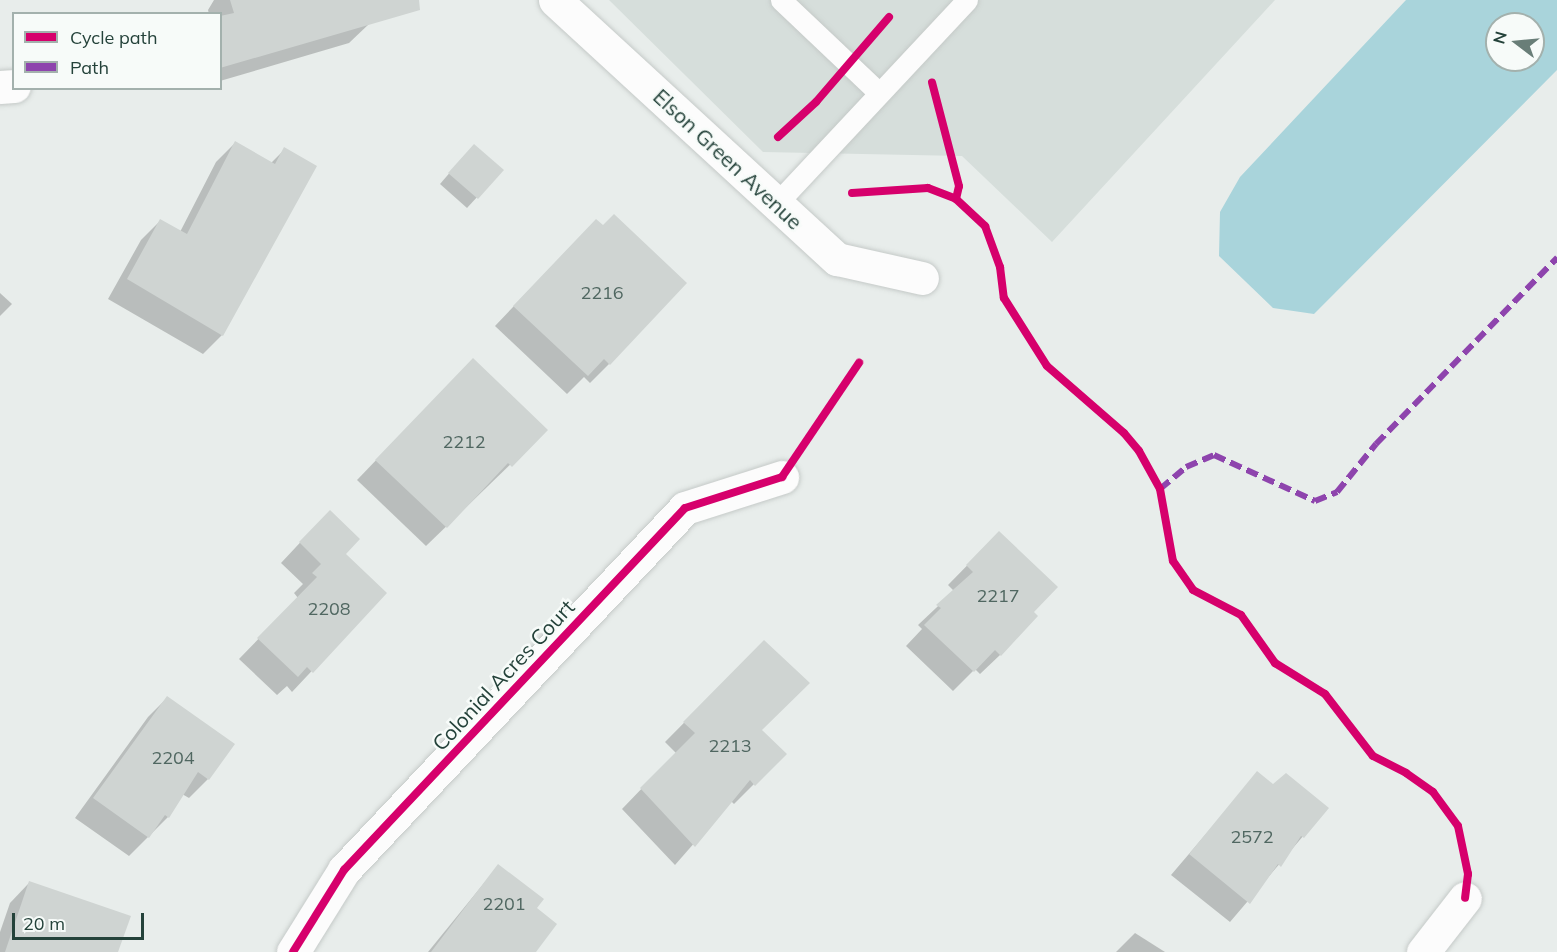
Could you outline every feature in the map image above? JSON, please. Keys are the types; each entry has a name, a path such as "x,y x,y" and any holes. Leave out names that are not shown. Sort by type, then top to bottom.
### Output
{"street":[{"name":"Elson Green Avenue","path":"555,0 837,259 922,278"},
{"name":"Colonial Acres Court","path":"293,952 344,870 685,508 782,477"},
{"path":"1423,952 1465,898"}],"lane":[{"path":"781,0 878,92"},
{"path":"777,203 878,92 967,0"}],"shaded area":[{"path":"609,0 1275,0 1052,242 962,156 763,152"}],"water":[{"path":"1406,0 1557,0 1557,70 1314,314 1273,308 1219,256 1220,212 1240,177"}],"building":[{"path":"230,0 419,0 420,10 222,67 222,16 234,13"},
{"path":"235,141 275,164 284,147 317,166 223,336 127,279 160,219 187,234"},
{"path":"474,144 504,170 478,199 448,173"},
{"path":"614,214 687,283 610,365 604,359 588,376 513,306 596,219 603,225"},
{"path":"473,358 548,430 512,467 508,463 447,528 375,460"},
{"path":"330,510 360,539 346,554 387,593 313,673 307,667 298,677 257,638 317,577 312,573 321,564 299,542"},
{"path":"999,531 1058,587 1034,612 1038,616 1001,656 995,650 974,672 924,625 941,608 936,605 973,572 966,565"},
{"path":"764,640 810,683 762,730 787,754 755,786 750,780 695,847 640,788 695,733 683,722"},
{"path":"167,696 235,744 209,780 198,772 169,818 165,815 149,838 93,798"},
{"path":"1257,771 1273,784 1286,773 1329,808 1304,838 1301,836 1281,867 1278,864 1250,904 1189,854"},
{"path":"498,864 544,899 537,908 557,924 536,952 431,952"},
{"path":"29,881 131,916 118,952 5,952"}],"marked path":[{"path":"1160,489 1186,467 1214,455 1315,501 1337,492 1376,444 1557,258"}],"cycle path":[{"path":"778,137 816,102 889,17"},
{"path":"852,193 928,188 956,199 959,186 932,82"},
{"path":"956,199 985,226 1000,267 1004,298 1047,366 1124,433 1139,451 1160,489 1173,561 1193,590 1241,615 1275,663 1325,694 1373,756 1406,773 1433,792 1458,826 1468,874 1465,898"},
{"path":"293,952 344,870 685,508 782,477 859,363"}]}
